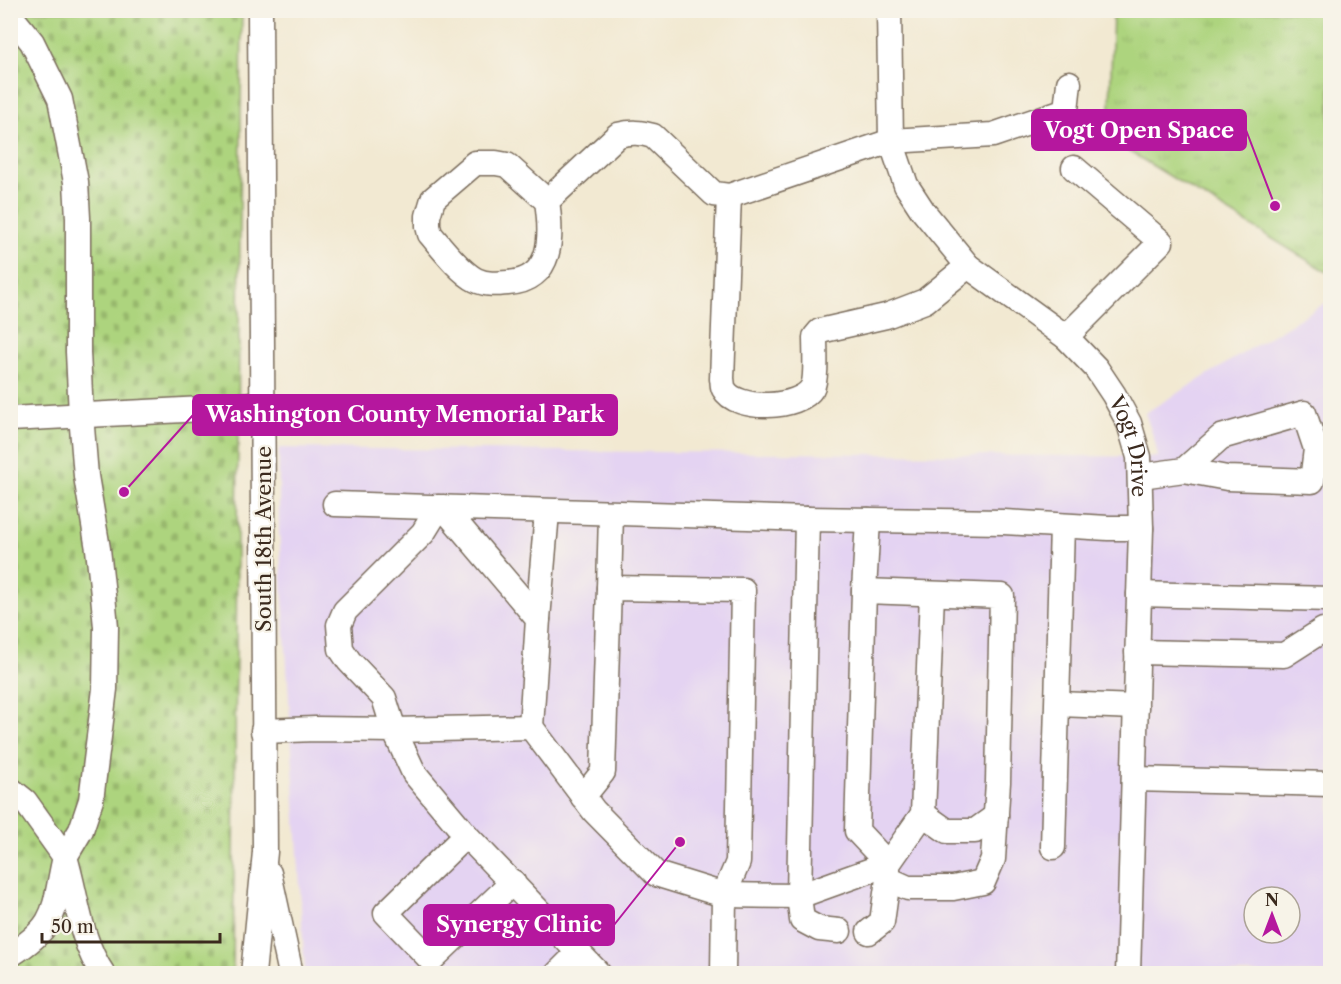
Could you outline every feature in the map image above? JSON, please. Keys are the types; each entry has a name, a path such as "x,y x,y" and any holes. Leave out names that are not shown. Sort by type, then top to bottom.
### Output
{"street":[{"name":"South 18th Avenue","path":"253,974 265,852 260,10"},
{"name":"Vogt Drive","path":"889,10 891,141 906,185 923,211 968,266 1066,337 1096,368 1129,423 1139,457 1141,528 1128,974"},
{"path":"10,15 32,42 60,99 76,182 81,415 86,476 104,595 105,689 91,800 81,830 65,857 54,913 47,926 32,941 10,955"},
{"path":"547,201 618,135 632,132 652,136 714,194 729,196 891,141 993,135 1066,110 1069,83"},
{"path":"475,164 507,165 547,201 551,226 550,244 539,270 530,277 512,283 494,284 477,281 430,234 428,226 433,199 475,164"},
{"path":"1066,337 1161,242 1074,168"},
{"path":"729,196 722,379 724,388 729,394 750,404 794,402 807,395 814,386 815,337 820,332 886,316 926,301 968,266"},
{"path":"10,418 202,409 262,403"},
{"path":"1141,476 1184,470 1227,478 1312,481 1316,450 1304,413 1221,437 1184,470"},
{"path":"335,504 611,514 1004,522 1141,528"},
{"path":"441,507 538,619"},
{"path":"441,507 423,533 345,611 339,625 342,649 349,661 384,698 394,730 414,774 466,835 599,974"},
{"path":"547,512 531,727 594,811 656,874 724,895 799,896 888,872"},
{"path":"583,797 603,772 611,514"},
{"path":"807,519 799,896 802,920 819,929 839,931"},
{"path":"864,591 1002,596 996,816 993,859 983,882 953,888 908,888 888,872 857,831 864,591 868,520"},
{"path":"1053,847 1062,526"},
{"path":"609,588 743,590 738,862 724,895 723,974"},
{"path":"869,932 882,922 888,872 923,813 932,594"},
{"path":"1139,594 1330,599"},
{"path":"1137,652 1284,655 1323,630 1330,630"},
{"path":"1058,704 1136,707"},
{"path":"263,731 531,727"},
{"path":"1134,779 1330,784"},
{"path":"10,789 25,801 65,857 72,880 79,920 103,974"},
{"path":"923,813 947,831 975,831 996,816"},
{"path":"466,835 386,913 431,960 513,882"},
{"name":"South 18th Avenue","path":"265,852 291,974"},
{"path":"557,974 579,952"}],"shaded area":[{"path":"1330,300 1330,973 305,973 279,530 279,448 1158,457 1145,413"}],"green space":[{"path":"10,11 242,11 233,973 11,973"},
{"path":"1113,11 1330,11 1330,274 1109,139"}],"place":[{"name":"Vogt Open Space","path":"1275,206"},
{"name":"Washington County Memorial Park","path":"124,492"},
{"name":"Synergy Clinic","path":"680,842"}]}
